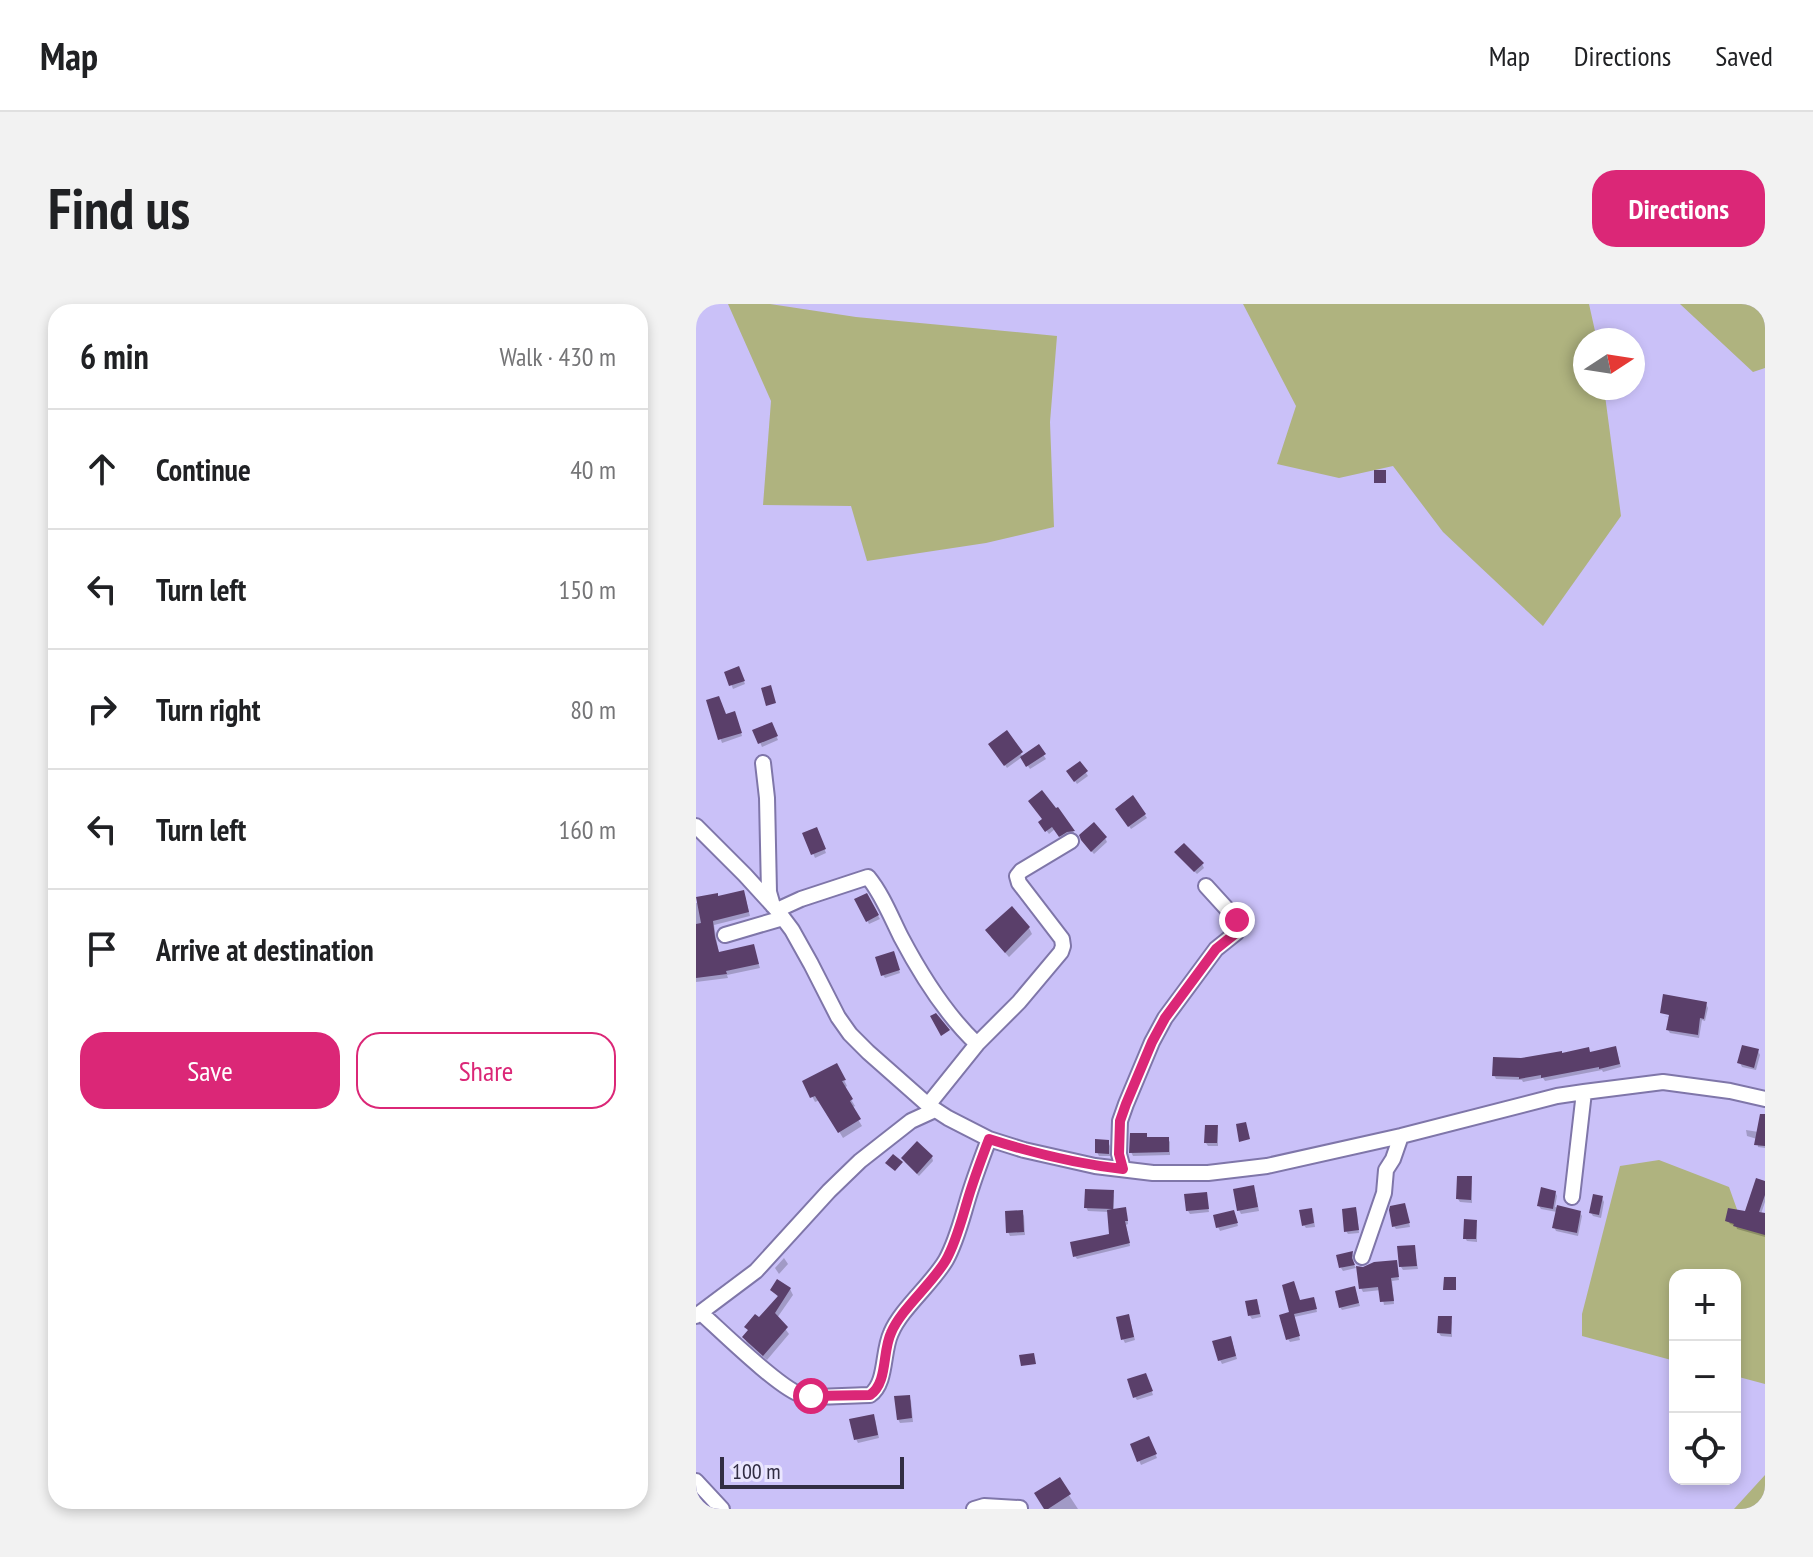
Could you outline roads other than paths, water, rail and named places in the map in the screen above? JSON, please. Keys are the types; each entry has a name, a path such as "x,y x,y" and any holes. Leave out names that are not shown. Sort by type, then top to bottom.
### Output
{"street":[{"path":"763,763 769,883 777,912"},
{"path":"696,826 777,912 811,964 838,1017 868,1052 931,1108 989,1139 1024,1150 1095,1166 1167,1173 1208,1173 1267,1166 1584,1092 1663,1082 1765,1099"},
{"path":"989,1139 957,1235 945,1261 892,1329 880,1382 877,1390 870,1395 800,1395 698,1315 756,1271 860,1161 931,1108 977,1044 1019,1002 1061,952 1062,939 1019,883 1017,876 1071,841"},
{"path":"725,935 801,899 868,877 941,1001 977,1044"},
{"path":"1123,1169 1119,1154 1120,1121 1152,1042 1165,1018 1216,949 1239,927 1237,920 1206,886"},
{"path":"1572,1197 1584,1092"},
{"path":"1362,1257 1384,1193 1386,1170 1401,1136"},
{"path":"696,1481 722,1509"},
{"path":"974,1509 984,1506 1020,1508"}]}
